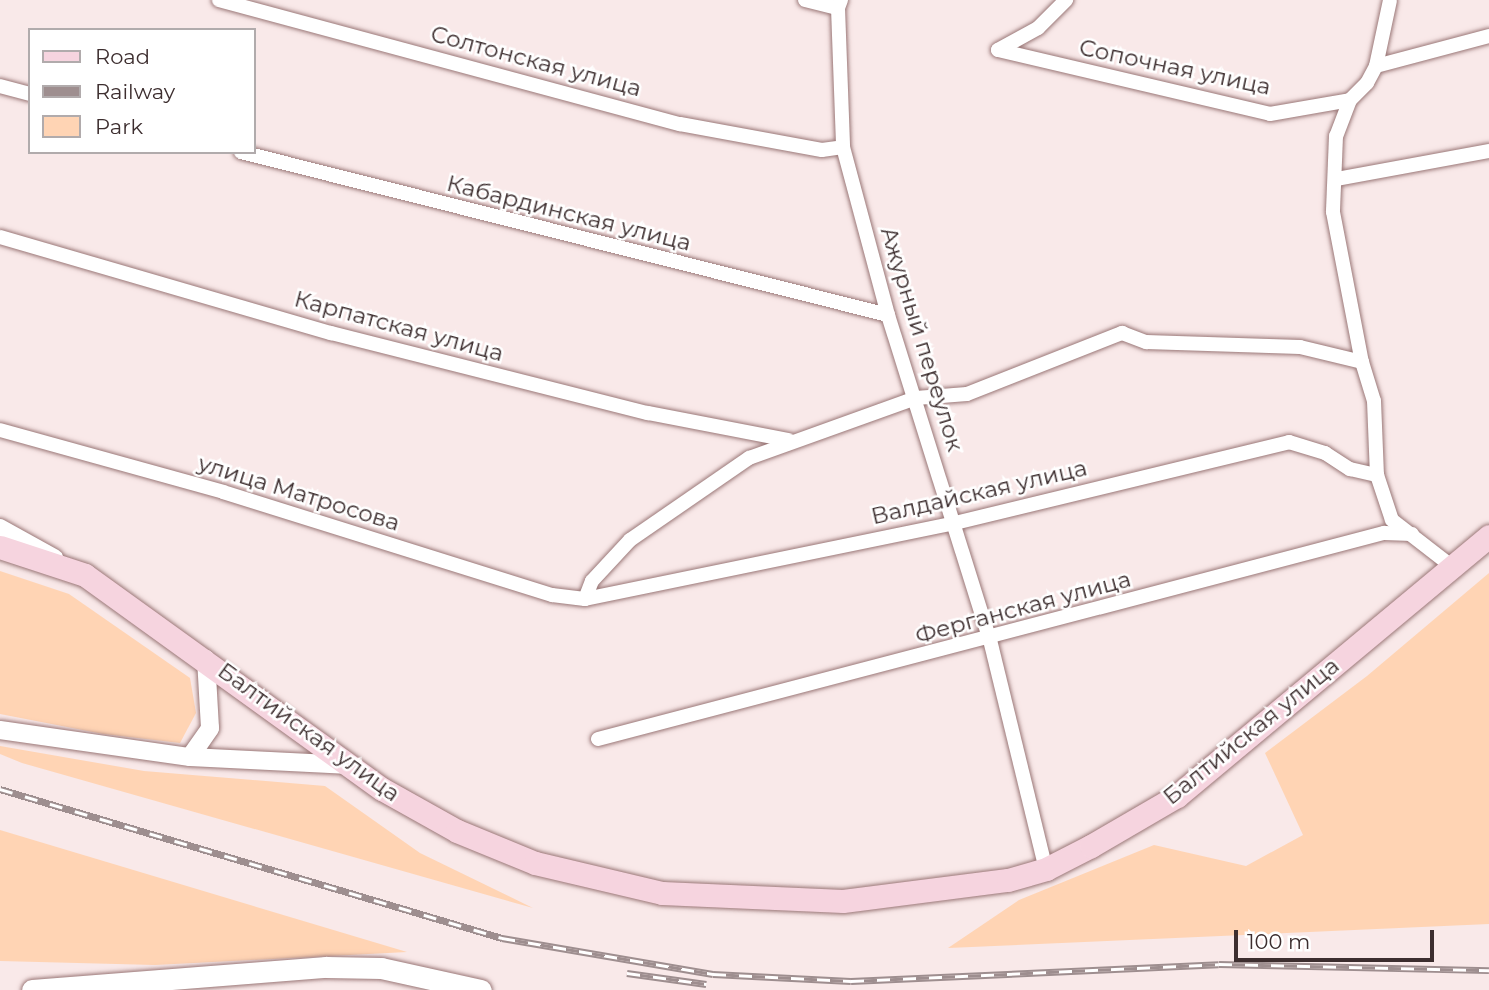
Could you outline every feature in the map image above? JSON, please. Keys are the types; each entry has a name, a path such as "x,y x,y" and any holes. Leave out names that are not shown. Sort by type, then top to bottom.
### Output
{"main road":[{"name":"Балтийская улица","path":"0,547 85,575 206,659 382,789 457,831 502,850 562,871 662,893 844,901 1007,880 1046,869 1177,796 1450,565 1489,536"},
{"path":"32,990 326,967 393,969 481,990"}],"street":[{"name":"Солтонская улица","path":"219,0 680,124 822,150 843,147"},
{"path":"805,0 839,4"},
{"name":"Сопочная улица","path":"1066,0 1038,28 998,50 1270,114 1350,100"},
{"path":"1390,0 1376,66 1367,83 1350,100 1336,136 1333,212 1362,362 1374,401 1377,475 1392,520 1450,565"},
{"name":"Ажурный переулок","path":"839,4 843,147 888,315 990,640 1046,869"},
{"path":"1376,66 1489,36"},
{"path":"0,86 28,93"},
{"path":"1336,179 1489,151"},
{"name":"Кабардинская улица","path":"249,154 888,315"},
{"name":"Карпатская улица","path":"0,237 331,333 648,413 790,440"},
{"name":"Карпатская улица","path":"585,599 592,581 630,540 749,458 790,440 916,398 967,394 1122,333 1146,342 1300,347 1362,362"},
{"name":"улица Матросова","path":"0,430 223,492 552,595 585,599"},
{"name":"Валдайская улица","path":"585,599 955,523 1289,442 1325,453 1350,469 1377,475"},
{"path":"0,528 85,575"},
{"name":"Ферганская улица","path":"598,739 990,640 1384,533 1412,534"},
{"path":"190,757 210,728 206,659"},
{"path":"0,730 190,757 350,765"}],"green space":[{"path":"0,571 69,594 190,678 196,713 180,743 103,734 0,714"},
{"path":"1489,573 1489,924 948,948 1019,900 1154,845 1246,866 1303,835 1265,753 1367,676"},
{"path":"0,746 144,771 325,786 420,853 533,908 22,763 0,754"},
{"path":"0,830 407,952 155,965 0,961"}],"railway":[{"path":"0,789 502,938 713,974 851,981 1219,964 1489,970"},
{"path":"627,973 706,984"}]}
